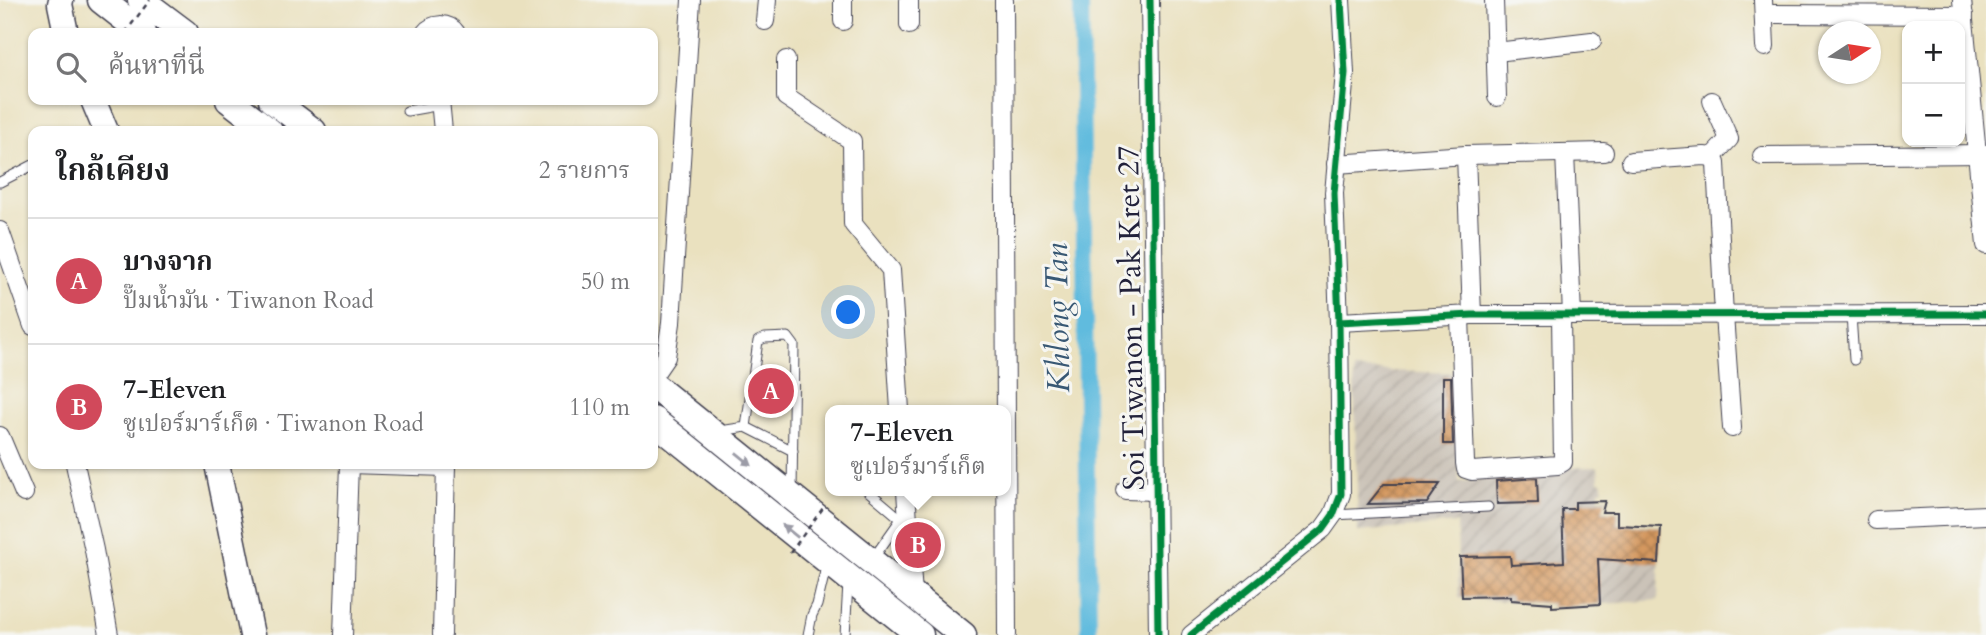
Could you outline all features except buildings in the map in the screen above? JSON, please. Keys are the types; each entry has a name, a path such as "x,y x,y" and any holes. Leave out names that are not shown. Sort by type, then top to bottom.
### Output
{"main road":[{"path":"101,0 137,28"},
{"path":"141,0 178,28"},
{"path":"235,105 263,126"},
{"path":"279,105 306,126"},
{"path":"658,389 963,635"},
{"path":"658,424 838,568 911,632"}],"street":[{"path":"61,0 65,28"},
{"path":"658,369 666,357 671,323 691,0"},
{"path":"765,20 767,0"},
{"path":"843,0 843,21"},
{"path":"909,0 909,25"},
{"path":"1004,0 1006,405"},
{"name":"Soi Tiwanon - Pak Kret 27","path":"1150,0 1158,635"},
{"path":"1191,635 1323,529 1333,515 1341,494 1334,193 1345,73 1342,0"},
{"path":"1494,0 1497,97"},
{"path":"1765,47 1763,7 1963,7 1981,154 1986,245"},
{"path":"429,28 441,25 450,28"},
{"path":"1496,52 1592,41"},
{"path":"786,60 786,97 852,141 853,224 891,270 900,405"},
{"path":"1712,101 1729,139 1712,157"},
{"path":"95,105 104,126"},
{"path":"440,105 442,126"},
{"path":"1336,164 1466,155 1604,152"},
{"path":"1466,155 1465,463 1466,469 1472,471 1558,466 1563,462 1565,153"},
{"path":"1762,156 1981,154"},
{"path":"1630,161 1704,156 1712,157 1716,163 1732,428"},
{"path":"0,231 28,312"},
{"path":"1339,322 1466,315 1986,314"},
{"path":"0,436 24,493"},
{"path":"76,469 109,635"},
{"path":"218,469 252,635"},
{"path":"343,635 349,469"},
{"path":"442,635 446,469"},
{"path":"1125,490 1156,491"},
{"path":"906,496 913,595"},
{"path":"1006,496 1007,635"},
{"path":"1876,520 1986,515"}],"lane":[{"path":"407,111 429,105"},
{"path":"0,181 28,167"},
{"path":"1851,315 1854,360"},
{"path":"746,427 758,341 788,337 794,345 792,498"},
{"path":"711,433 746,427 793,452"},
{"path":"871,562 901,519 874,496"},
{"path":"1333,515 1489,507"},
{"path":"808,635 812,615 838,568"},
{"path":"838,568 845,635"}],"path":[{"path":"129,28 150,0"},
{"path":"790,553 823,508"}],"shaded area":[{"path":"1354,370 1457,373 1459,482 1547,468 1598,467 1599,481 1603,482 1599,498 1607,498 1603,511 1619,512 1618,524 1661,526 1658,600 1551,608 1550,604 1459,598 1457,523 1358,532"}],"waterway":[{"name":"Khlong Tan","path":"1081,0 1089,635"}],"cycle path":[{"path":"1150,0 1158,635"},
{"path":"1191,635 1323,529 1333,515 1341,494 1334,193 1345,73 1341,0"},
{"path":"1339,322 1472,315 1986,314"}],"place":[{"name":"บางจาก","path":"771,391"},
{"name":"7-Eleven","path":"918,545"}]}
